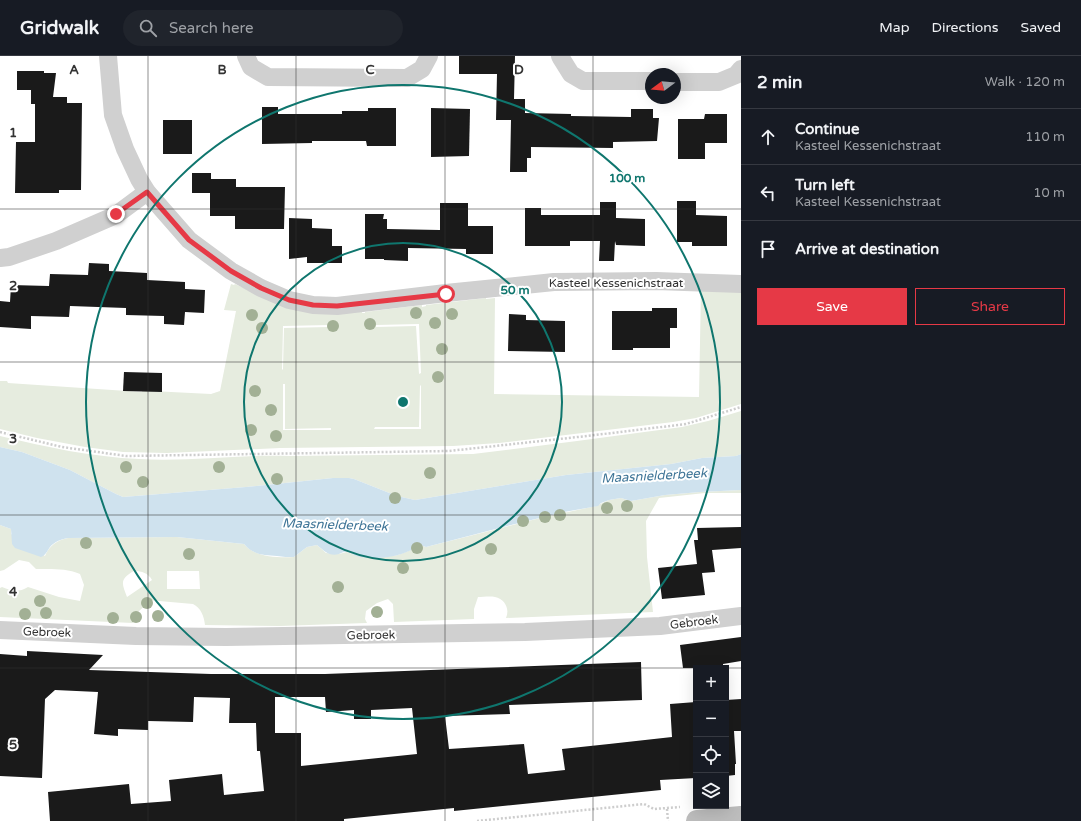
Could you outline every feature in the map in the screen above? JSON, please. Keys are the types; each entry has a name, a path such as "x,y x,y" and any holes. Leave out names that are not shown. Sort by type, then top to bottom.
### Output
{"street":[{"name":"Kasteel Kessenichstraat","path":"108,56 113,115 125,149 147,192 189,240 231,271 261,288 289,300 313,305 337,306 554,282 656,281 741,284"},
{"path":"246,56 251,66 268,77 407,78 422,69 429,56"},
{"path":"560,56 571,74 583,81 645,81"},
{"path":"681,82 719,82 736,74 741,68"},
{"path":"0,258 9,257 56,241 116,214 147,192"},
{"name":"Gebroek","path":"0,630 136,636 226,637 525,632 660,626 741,616"},
{"path":"689,814 741,817"}],"path":[{"path":"0,432 62,448 126,456 449,451 686,424 741,407"},
{"path":"477,821 644,804 654,809 666,809 689,814"},
{"path":"666,809 668,821"}],"shaded area":[{"path":"231,284 235,284 261,296 362,313 422,305 422,307 426,305 495,298 494,394 699,397 701,288 741,290 741,404 696,418 673,422 499,443 453,446 280,448 167,453 123,452 85,447 0,429 0,381 7,381 8,383 142,392 151,391 211,394 220,391 236,311 224,310","holes":["419,324 421,373 419,374 416,326 376,327 376,325","329,325 329,327 284,328 282,370 283,326","283,384 285,384 285,429 331,428 331,430 283,430","420,385 421,429 374,429 375,427 419,427"]},
{"path":"741,411 741,454 736,456 702,458 671,464 566,475 415,500 397,496 349,478 333,478 123,497 70,470 22,452 0,447 0,436 69,451 121,458 158,460 252,456 473,454 682,427"},
{"path":"741,490 741,493 705,493 659,498 646,521 647,557 653,612 506,618 507,608 502,600 495,597 478,597 474,609 474,619 394,622 393,604 388,599 377,603 366,611 365,619 367,623 280,626 205,625 202,613 193,604 148,600 140,610 134,614 133,623 0,617 0,588 2,587 15,591 28,587 59,597 80,601 84,585 80,574 75,572 53,569 36,569 29,562 19,560 0,571 0,525 11,529 11,534 45,556 54,544 60,540 68,538 177,537 244,544 254,552 274,557 294,557 307,547 317,545 326,553 339,554 347,552 354,555 371,558 398,555 411,550 418,544 426,547 540,518 596,506 609,500 621,498 631,501 665,495","holes":["134,571 140,571 149,576 152,580 127,597 123,582 124,579","167,571 199,571 200,589 167,589"]}],"water":[{"name":"Maasnielderbeek","path":"0,447 22,452 70,470 123,497 333,478 349,478 397,496 415,500 566,475 671,464 702,458 736,456 741,454 741,490 665,495 631,501 621,498 609,500 598,506 564,512 426,547 418,544 412,550 383,558 356,556 349,552 333,555 327,553 317,545 307,547 294,557 283,557 259,554 247,548 244,544 177,537 68,538 60,540 54,544 41,557 15,548 12,544 11,529 0,525"}],"building":[{"path":"459,56 515,56 514,99 525,99 525,113 571,114 571,116 631,117 631,109 653,109 653,118 659,118 657,141 613,142 613,148 531,147 531,158 527,158 527,172 510,172 511,120 496,120 497,74 459,74"},
{"path":"17,71 44,71 44,73 56,73 53,97 67,97 67,103 82,103 81,190 59,190 59,193 15,193 16,142 35,142 35,104 31,104 31,90 17,90"},
{"path":"262,107 278,107 278,114 342,114 342,111 368,111 368,108 396,108 396,146 367,146 366,141 312,141 312,143 262,144"},
{"path":"431,108 470,109 469,156 431,157"},
{"path":"705,114 727,114 727,143 705,143 705,159 678,159 678,119 704,119"},
{"path":"163,120 192,120 192,154 163,154"},
{"path":"192,173 211,173 211,179 236,179 236,187 285,187 284,229 235,229 235,216 210,216 210,193 192,193"},
{"path":"677,201 696,201 696,215 727,216 727,246 692,246 692,242 677,242"},
{"path":"600,202 616,202 616,218 645,219 645,246 616,245 615,241 614,261 599,261 600,241 570,241 570,246 525,246 525,208 541,208 541,215 600,215"},
{"path":"440,203 468,203 468,226 493,226 493,254 466,254 466,249 408,248 408,261 365,259 365,214 384,214 383,219 387,219 387,229 440,230"},
{"path":"289,218 312,219 312,228 332,229 332,246 342,246 342,263 307,263 307,257 289,259"},
{"path":"89,263 109,264 109,271 147,273 147,280 185,282 185,289 205,290 204,313 185,312 184,325 164,324 164,316 126,315 126,308 70,306 69,317 31,316 31,329 0,327 0,301 10,302 11,285 49,286 50,274 88,275"},
{"path":"652,308 677,308 677,328 670,328 670,348 633,348 633,350 612,350 612,311 652,311"},
{"path":"509,314 526,315 526,320 565,321 565,352 508,351"},
{"path":"124,372 162,373 162,392 123,391"},
{"path":"741,527 741,548 712,550 715,572 702,573 705,595 662,599 658,568 697,564 694,540 698,540 697,528"},
{"path":"741,637 741,661 723,665 693,665 693,668 683,668 680,645"},
{"path":"27,651 103,655 89,670 211,674 325,674 641,662 642,700 509,705 510,714 445,716 449,749 524,744 528,774 565,770 562,749 672,737 670,704 693,702 693,778 660,780 661,790 454,811 454,808 344,819 344,821 50,821 48,792 129,784 131,804 171,801 169,780 222,774 224,795 264,791 260,751 257,751 256,723 229,723 230,698 194,697 193,722 148,721 148,730 118,729 118,736 94,734 98,692 55,690 45,699 42,778 0,776 0,654 27,656","holes":["275,697 325,697 326,712 354,710 354,719 371,719 371,710 412,708 417,754 301,766 301,733 275,733"]},
{"path":"741,699 741,731 734,731 736,764 735,775 729,776 729,701"}],"route":[{"path":"116,214 147,192 189,240 231,271 261,288 289,300 313,305 337,306 446,294"}]}
